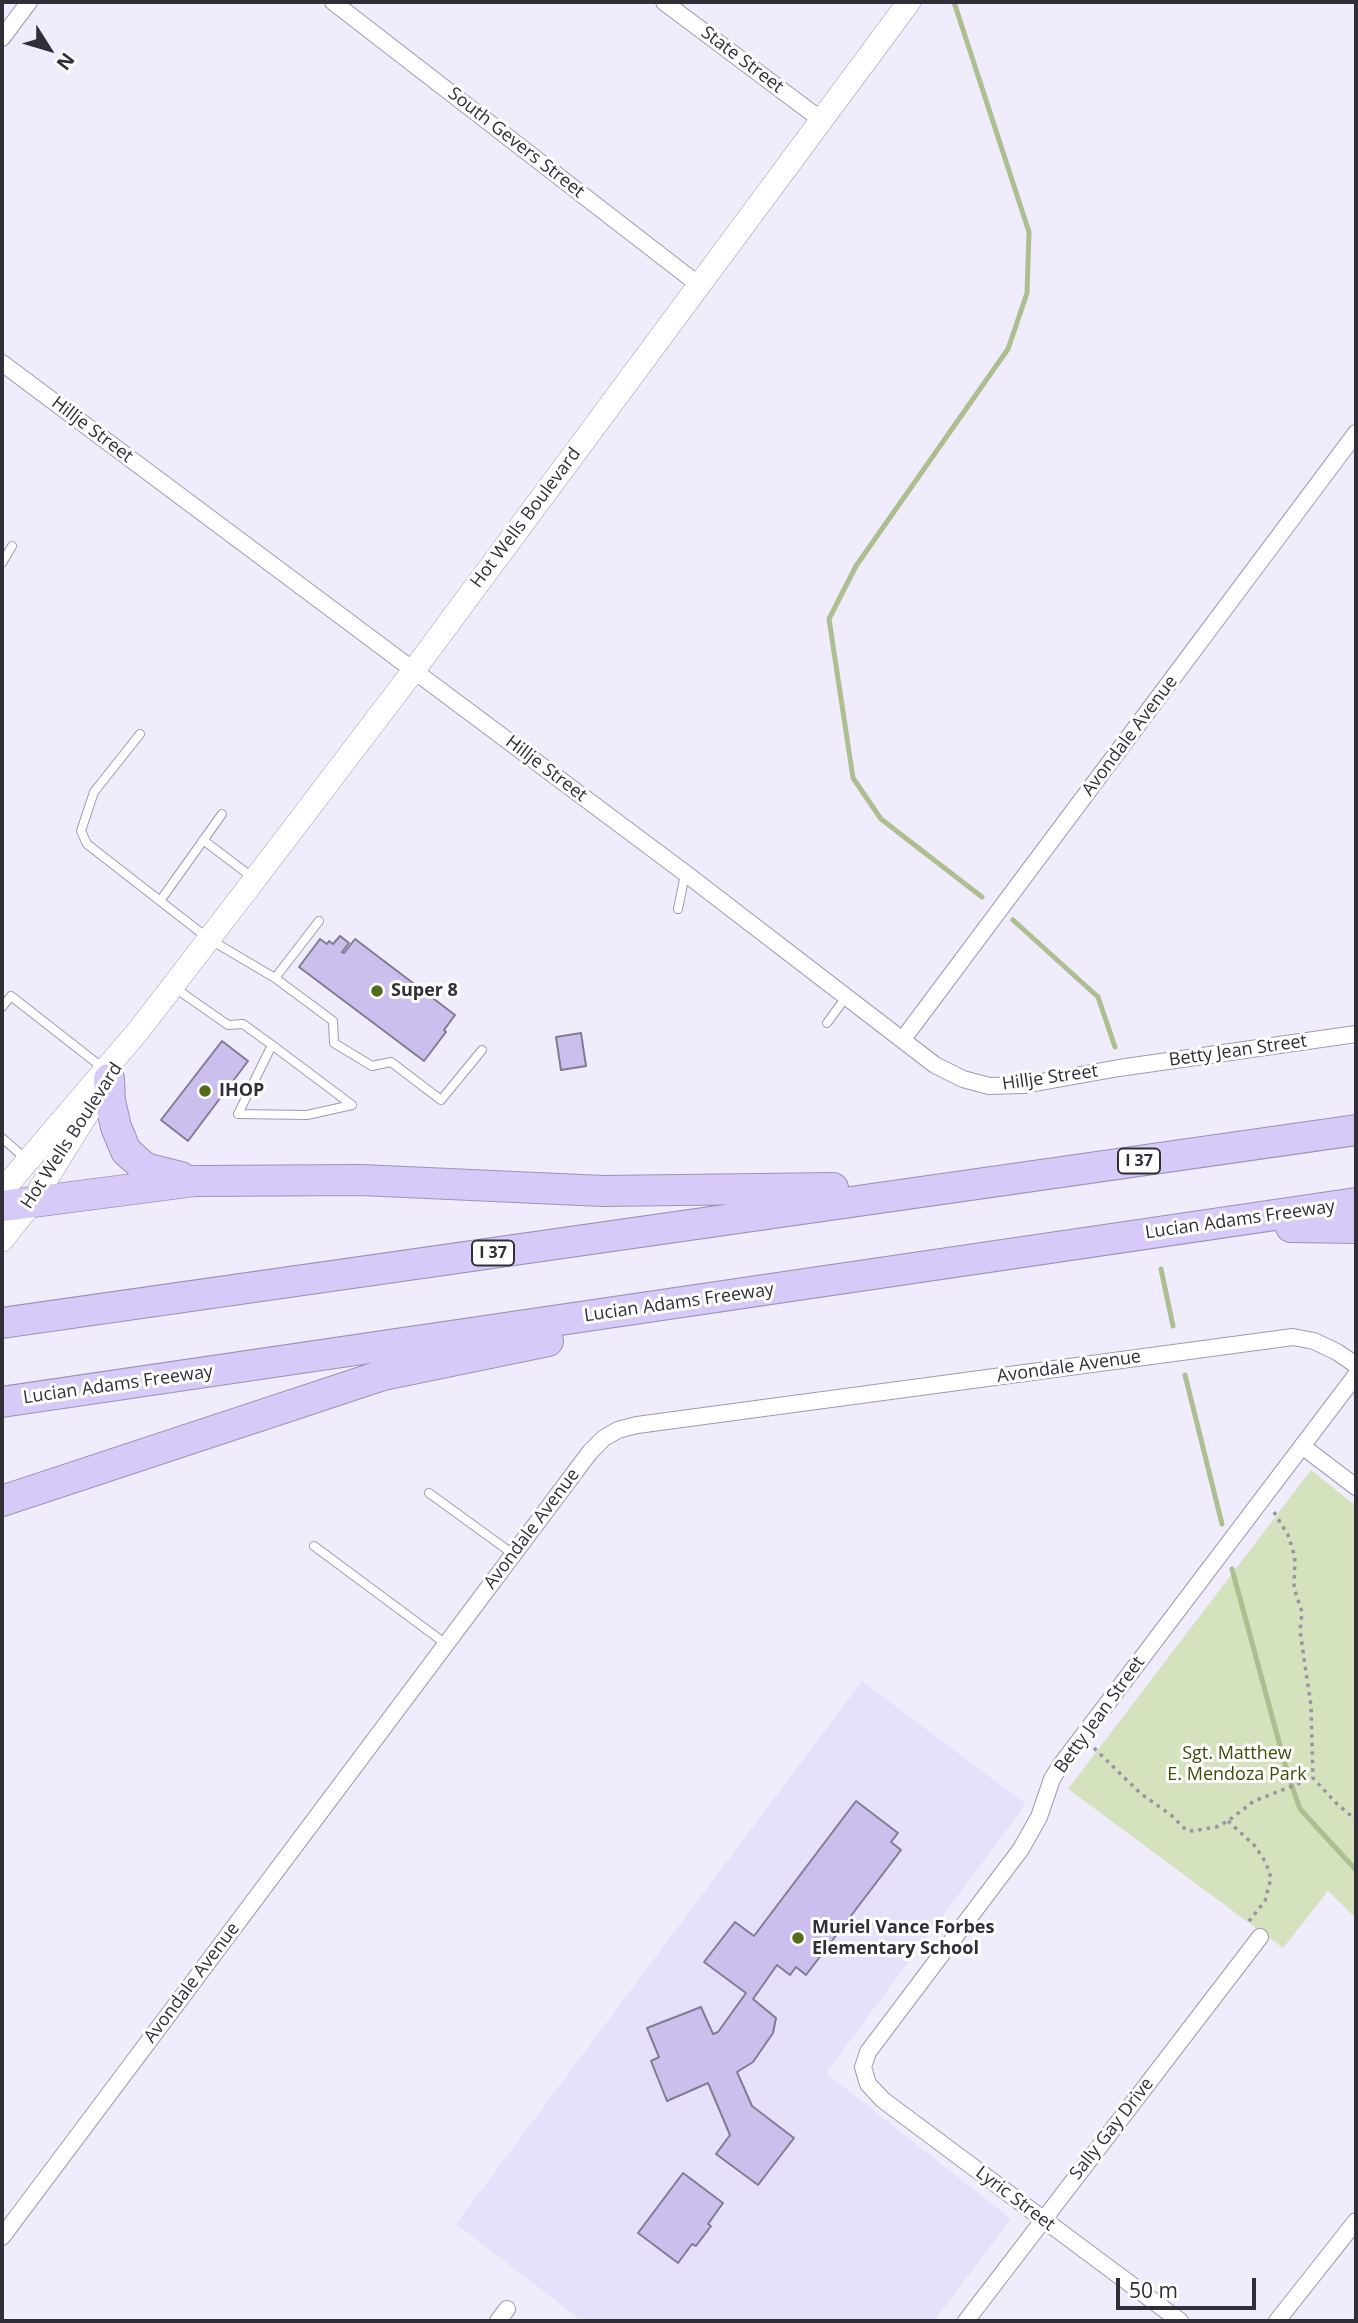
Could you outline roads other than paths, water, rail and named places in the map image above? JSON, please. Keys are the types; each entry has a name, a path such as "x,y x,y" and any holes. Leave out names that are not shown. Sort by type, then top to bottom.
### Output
{"highway":[{"path":"107,1074 113,1114 127,1151 145,1168 195,1181"},
{"name":"I 37","path":"2,1323 1356,1128"},
{"path":"2,1206 195,1181 361,1180 603,1191 797,1189 984,1182"},
{"name":"Lucian Adams Freeway","path":"2,1402 1356,1203"},
{"path":"1206,1224 1356,1228"},
{"path":"2,1501 383,1376 837,1280"}],"street":[{"path":"2,38 29,2"},
{"name":"South Gevers Street","path":"333,2 699,285"},
{"name":"State Street","path":"664,2 820,119"},
{"name":"Hot Wells Boulevard","path":"2,1240 32,1202 107,1074 139,1030 414,670 909,2"},
{"name":"Hillje Street","path":"2,363 685,873 935,1065 963,1079 989,1086 1024,1085 1119,1068"},
{"name":"Avondale Avenue","path":"903,1040 1356,433"},
{"name":"Betty Jean Street","path":"1119,1068 1356,1034"},
{"name":"Hot Wells Boulevard","path":"2,1191 107,1074"},
{"name":"Avondale Avenue","path":"2,2237 513,1554 590,1452 604,1438 618,1430 1293,1337 1314,1341 1356,1365"},
{"name":"Betty Jean Street","path":"863,2067 868,2052 1021,1849 1039,1817 1052,1779 1356,1374"},
{"path":"1302,1446 1356,1487"},
{"name":"Sally Gay Drive","path":"965,2321 1260,1937"},
{"name":"Lyric Street","path":"863,2067 868,2084 883,2100 1180,2321"},
{"path":"1278,2321 1356,2221"}],"lane":[{"path":"2,563 12,546"},
{"path":"140,734 94,792 81,831 87,844 209,939 275,978 333,1021 334,1043 372,1066 391,1062 441,1100 482,1050"},
{"path":"160,901 222,814"},
{"path":"203,840 255,879"},
{"path":"678,909 685,873"},
{"path":"275,978 319,920"},
{"path":"173,986 228,1025 243,1024 272,1045 352,1105 307,1115 238,1114 272,1045"},
{"path":"2,1007 10,996 107,1074"},
{"path":"827,1023 846,997"},
{"path":"2,1138 28,1160"},
{"path":"429,1493 513,1554"},
{"path":"314,1546 446,1644"}],"waterway":[{"path":"954,2 1029,232 1027,293 1008,349 856,566 829,619 853,778 881,819 982,897"},
{"path":"1013,920 1098,997 1115,1047"},
{"path":"1161,1269 1173,1326"},
{"path":"1185,1375 1222,1524"},
{"path":"1232,1569 1288,1775 1300,1809 1356,1870"}],"place":[{"name":"Super 8","path":"377,991"},
{"name":"IHOP","path":"205,1091"},
{"name":"Muriel Vance Forbes Elementary School","path":"798,1938"}],"park label":[{"name":"Sgt. Matthew E. Mendoza Park","path":"1237,1764"}]}
